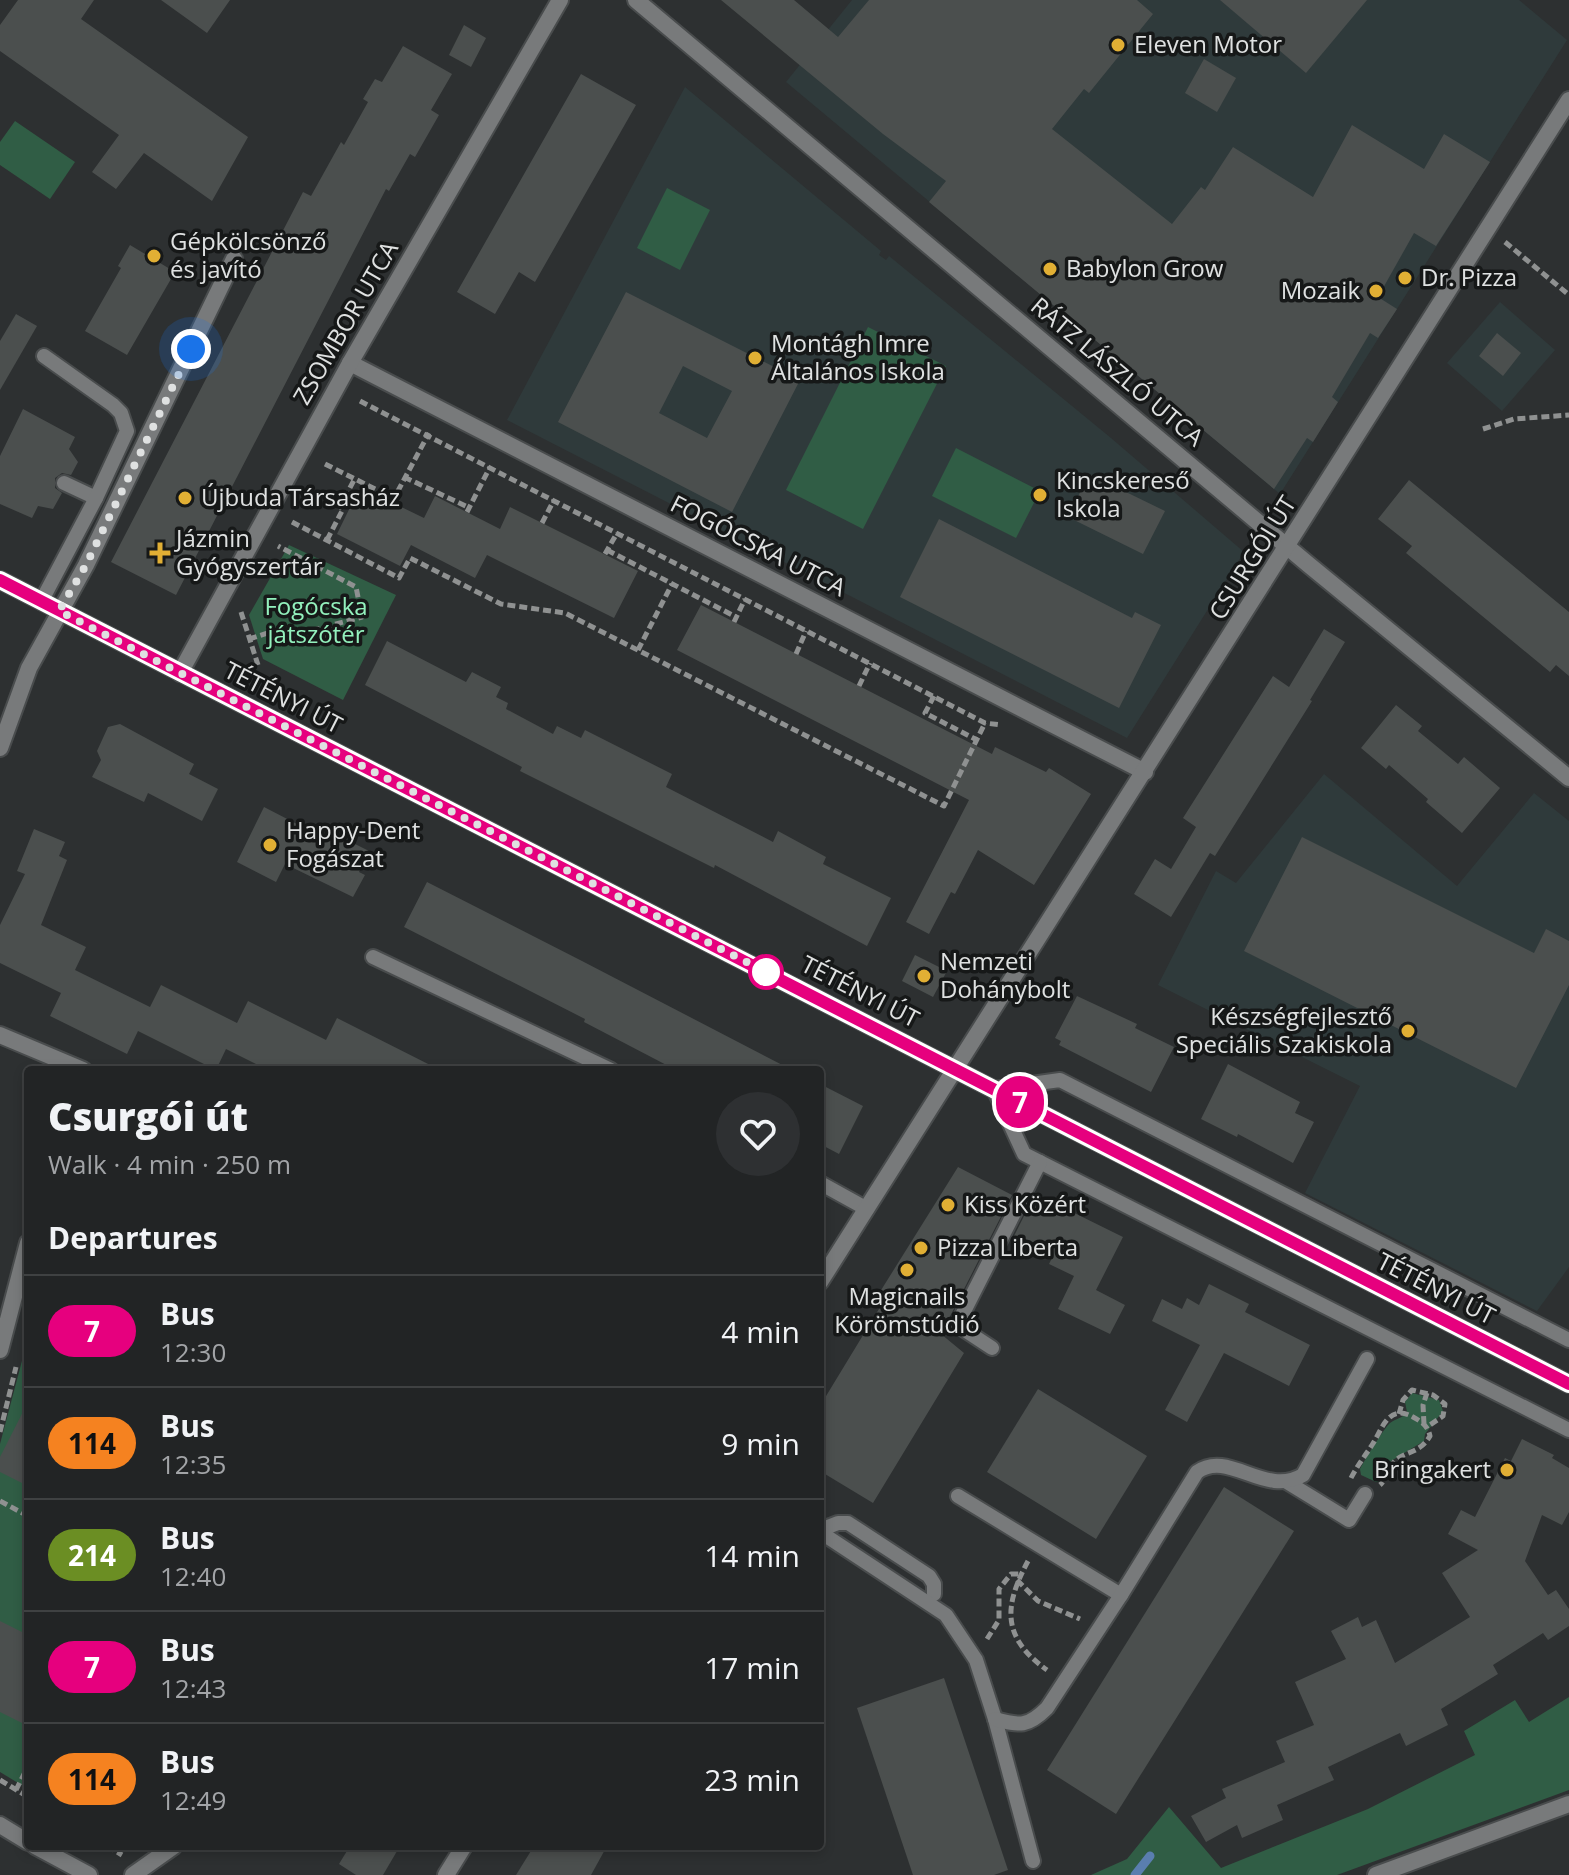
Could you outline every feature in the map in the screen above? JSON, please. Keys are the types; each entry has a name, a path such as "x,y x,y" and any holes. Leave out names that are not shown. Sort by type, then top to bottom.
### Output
{"street":[{"name":"ZSOMBOR UTCA","path":"180,673 350,363 560,0"},
{"name":"RÁTZ LÁSZLÓ UTCA","path":"636,0 1288,547 1569,778"},
{"name":"CSURGÓI ÚT","path":"824,1276 1569,100"},
{"path":"0,748 29,668 86,565 234,259"},
{"name":"FOGÓCSKA UTCA","path":"350,363 1145,772"},
{"name":"TÉTÉNYI ÚT","path":"0,580 1569,1384"},
{"path":"0,1035 69,1066"},
{"path":"0,1350 24,1258"},
{"path":"1376,1875 1569,1804"},
{"path":"0,1825 24,1840"},
{"path":"42,1850 89,1875"},
{"path":"133,1875 168,1850"},
{"path":"446,1875 462,1850"}],"lane":[{"path":"41,602 125,439 125,421 113,405 44,356"},
{"path":"64,483 96,498"},
{"path":"373,957 603,1066"},
{"path":"1569,1340 1060,1080 994,1089 1024,1154 1569,1430"},
{"path":"992,1348 957,1325 1040,1162"},
{"path":"824,1185 867,1209"},
{"path":"995,1719 1024,1724 1047,1708 1121,1595 1190,1480 1204,1467 1220,1466 1280,1483 1303,1475 1367,1359"},
{"path":"1287,1482 1349,1520 1367,1486"},
{"path":"958,1496 1121,1595"},
{"path":"824,1529 838,1523 848,1523 929,1576 934,1584 934,1594"},
{"path":"824,1534 946,1615 976,1660 1033,1861"}],"path":[{"path":"1489,228 1569,295"},
{"path":"360,401 985,723 1007,725"},
{"path":"325,464 392,500 442,411"},
{"path":"1483,429 1514,419 1569,415"},
{"path":"404,477 468,510 503,442"},
{"path":"327,540 354,480"},
{"path":"542,523 554,500"},
{"path":"292,522 399,578 410,558 501,604 565,613 944,806 985,723"},
{"path":"617,533 606,552 672,584 735,620 745,599"},
{"path":"249,639 277,630 280,639 362,617 356,587 278,546"},
{"path":"638,651 672,584"},
{"path":"241,612 258,665"},
{"path":"796,654 806,631"},
{"path":"859,686 870,663"},
{"path":"934,696 924,716 977,740"},
{"path":"0,1432 18,1363"},
{"path":"1399,1414 1403,1400 1412,1390 1443,1400 1446,1409 1439,1420 1426,1426"},
{"path":"1354,1474 1367,1486 1384,1483 1394,1463 1421,1448 1430,1436 1423,1405 1427,1393"},
{"path":"1331,1509 1382,1423 1399,1414 1407,1414 1426,1426"},
{"path":"0,1501 24,1514"},
{"path":"1039,1545 1019,1577 1010,1602 1009,1616 1025,1647 1042,1666 1064,1682"},
{"path":"970,1651 990,1637 996,1627 999,1589 1011,1574 1019,1577 1038,1601 1098,1629"},
{"path":"999,1615 1009,1616"},
{"path":"16,1790 24,1774"},
{"path":"0,1780 24,1795"},
{"path":"115,1850 122,1855"}],"shaded area":[{"path":"852,0 1519,0 1567,40 1280,494 786,82"},
{"name":"Montágh Imre Általános Iskola","path":"685,87 881,251 879,255 886,260 889,256 1244,552 1127,738 507,420"},
{"path":"1500,302 1555,350 1502,411 1447,363"},
{"name":"Készségfejlesztő Speciális Szakiskola","path":"1324,774 1457,886 1534,793 1569,821 1569,1267 1537,1311 1305,1193 1360,1086 1158,985 1216,871 1236,883"}],"green space":[{"path":"15,121 75,162 50,199 0,165 0,142"},
{"path":"667,188 710,210 680,270 637,248"},
{"path":"868,327 946,366 863,529 786,490"},
{"path":"956,448 1040,491 1016,538 932,496"},
{"name":"Fogócska játszótér","path":"289,545 396,595 343,700 263,659 249,615"},
{"path":"24,1353 24,1787 0,1772 0,1444"},
{"path":"1412,1393 1439,1400 1443,1411 1425,1434 1424,1441 1391,1461 1383,1480 1376,1482 1361,1475 1360,1469 1383,1431 1407,1412 1405,1402"},
{"path":"1569,1697 1569,1790 1337,1875 1091,1875 1127,1859 1169,1807 1221,1868 1368,1809 1475,1755 1464,1731 1515,1700 1529,1722"}],"building":[{"path":"18,0 94,0 81,19 248,137 212,201 144,153 116,189 92,172 119,135 0,51 0,25"},
{"path":"161,0 230,0 207,33"},
{"path":"721,0 794,0 838,37 869,0 1137,0 1153,14 1089,93 1084,89 1052,129 1172,224 1201,187 1205,190 1233,147 1313,197 1352,125 1424,169 1444,134 1490,162 1436,246 1414,233 1378,297 1397,309 1378,338 1370,333 1332,397 1338,402 1313,442 1307,438 1274,489 929,202 946,181 883,134"},
{"path":"1220,0 1367,0 1306,73"},
{"path":"464,25 486,38 471,67 449,55"},
{"path":"403,46 452,74 431,110 439,115 415,157 410,154 389,191 386,189 176,595 111,562 303,192 311,196 368,102 363,99 375,79 382,82"},
{"path":"1204,59 1236,78 1217,112 1185,93"},
{"path":"581,74 636,105 535,282 519,272 495,314 457,292"},
{"path":"130,245 175,272 127,355 85,331 121,268 118,266"},
{"path":"626,292 800,380 732,512 558,422","holes":["683,366 732,391 707,438 659,413"]},
{"path":"16,314 37,326 0,390 0,341"},
{"path":"1497,333 1521,353 1503,376 1479,356"},
{"path":"23,409 75,437 69,449 78,462 71,475 62,473 55,478 55,488 62,493 53,509 38,506 32,518 0,504 0,456"},
{"path":"1089,474 1165,511 1143,554 1068,517"},
{"path":"1409,480 1569,612 1569,676 1556,665 1550,672 1406,553 1412,546 1378,519"},
{"path":"360,487 424,518 435,496 500,529 510,507 638,571 614,618 487,555 475,578 411,545 400,566 337,534"},
{"path":"939,519 1132,618 1135,612 1161,625 1119,708 900,597"},
{"path":"701,605 992,754 995,747 1046,772 1049,768 1091,794 1034,885 978,850 929,934 906,922 969,800 677,650"},
{"path":"1324,629 1345,642 1312,701 1215,856 1210,853 1171,917 1134,894 1155,859 1171,869 1196,827 1183,818 1273,676 1289,687"},
{"path":"387,641 466,682 472,672 501,687 496,697 508,703 506,709 553,734 557,726 581,738 585,730 672,774 666,787 773,842 778,831 826,857 823,864 891,898 867,946 715,865 714,868 520,771 522,767 365,685"},
{"path":"1396,705 1422,726 1418,731 1458,764 1464,757 1500,788 1462,833 1389,765 1386,769 1361,748"},
{"path":"120,724 194,764 189,774 218,789 202,821 148,793 144,802 92,777 101,760 97,751 108,727"},
{"path":"264,807 328,840 331,832 369,851 359,872 365,875 353,897 285,864 276,882 237,862"},
{"path":"34,829 65,842 59,856 67,860 41,925 86,947 75,970 150,1007 161,985 237,1023 248,1001 326,1040 337,1018 432,1066 260,1066 226,1049 218,1066 208,1066 138,1031 127,1054 50,1016 61,993 0,963 0,925 25,874 17,871"},
{"path":"1302,837 1534,953 1546,929 1569,941 1569,985 1516,1088 1244,951"},
{"path":"427,882 784,1066 668,1066 584,1022 585,1019 404,927"},
{"name":"Nemzeti Dohánybolt","path":"915,955 947,971 933,997 902,981"},
{"path":"1077,996 1137,1024 1135,1028 1174,1047 1151,1092 1059,1045 1061,1041 1055,1038"},
{"path":"1228,1064 1300,1102 1295,1113 1314,1122 1293,1163 1238,1134 1237,1137 1201,1119"},
{"path":"824,1086 863,1106 839,1154 824,1146"},
{"path":"958,1167 1012,1195 941,1334 964,1353 873,1503 824,1473 824,1399 885,1299 878,1295"},
{"path":"1046,1199 1123,1237 1096,1290 1125,1305 1110,1334 1058,1309 1074,1276 1049,1264 1053,1256 1014,1236 1030,1204 1041,1209"},
{"path":"1209,1284 1249,1304 1245,1312 1310,1345 1289,1386 1224,1353 1187,1422 1165,1410 1200,1345 1152,1321 1162,1299 1182,1309 1187,1298 1199,1305"},
{"path":"1038,1389 1147,1456 1096,1539 987,1472"},
{"path":"24,1410 24,1484 0,1472 0,1457"},
{"path":"1522,1439 1554,1455 1552,1458 1569,1468 1569,1512 1562,1525 1542,1515 1525,1561 1548,1595 1556,1590 1569,1609 1569,1626 1548,1640 1543,1633 1493,1665 1498,1674 1441,1709 1448,1725 1406,1746 1400,1733 1328,1767 1334,1780 1277,1805 1283,1820 1242,1838 1237,1825 1206,1842 1191,1816 1226,1798 1222,1789 1285,1762 1276,1741 1314,1725 1295,1682 1346,1659 1331,1631 1358,1617 1362,1627 1376,1620 1395,1663 1470,1617 1442,1573 1478,1550 1448,1534 1461,1510 1475,1517 1505,1458 1511,1461"},
{"path":"1224,1487 1294,1531 1116,1814 1047,1770"},
{"path":"0,1621 24,1633 24,1724 0,1712"},
{"path":"944,1678 1008,1870 994,1875 913,1875 857,1708"},
{"path":"348,1850 398,1850 383,1875 356,1875 339,1864"},
{"path":"532,1850 605,1850 591,1875 516,1875"}],"waterway":[{"path":"1135,1875 1150,1856"}],"bus line":[{"name":"7","path":"0,580 1569,1384"}],"place":[{"name":"Eleven Motor","path":"1118,45"},
{"name":"Gépkölcsönző és javító","path":"154,256"},
{"name":"Babylon Grow","path":"1050,269"},
{"name":"Dr. Pizza","path":"1405,278"},
{"name":"Mozaik","path":"1376,291"},
{"name":"Montágh Imre Általános Iskola","path":"755,358"},
{"name":"Kincskereső Iskola","path":"1040,495"},
{"name":"Újbuda Társasház","path":"185,498"},
{"name":"Jázmin Gyógyszertár","path":"160,553"},
{"name":"Happy-Dent Fogászat","path":"270,845"},
{"name":"Nemzeti Dohánybolt","path":"924,976"},
{"name":"Készségfejlesztő Speciális Szakiskola","path":"1408,1031"},
{"name":"Kiss Közért","path":"948,1205"},
{"name":"Pizza Liberta","path":"921,1248"},
{"name":"Magicnails Körömstúdió","path":"907,1270"},
{"name":"Bringakert","path":"1507,1470"}],"route":[{"path":"191,349 86,565 59,611 770,974 766,972"}]}
